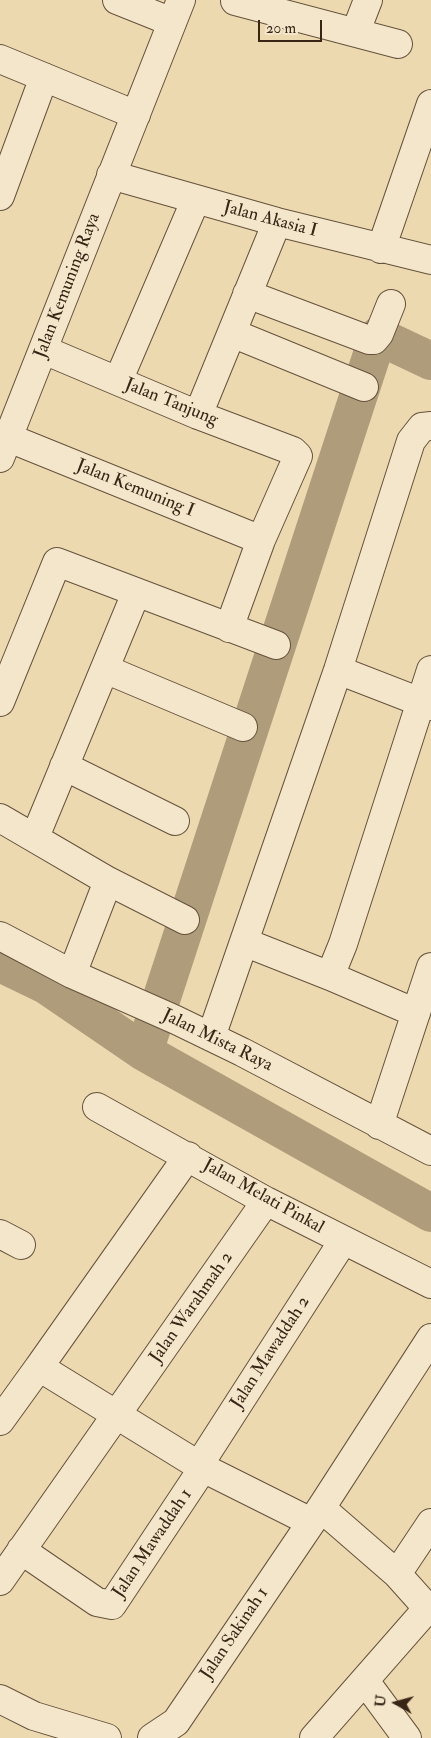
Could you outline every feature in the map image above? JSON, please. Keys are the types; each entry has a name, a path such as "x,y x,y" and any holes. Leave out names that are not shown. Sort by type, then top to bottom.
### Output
{"street":[{"path":"117,0 177,11"},
{"path":"356,31 368,0"},
{"path":"235,1 269,5 398,44"},
{"name":"Jalan Kemuning Raya","path":"4,448 177,11"},
{"path":"0,59 136,115"},
{"path":"0,196 44,77"},
{"path":"381,249 423,151 431,104"},
{"name":"Jalan Akasia I","path":"111,175 277,222 431,260"},
{"path":"118,381 196,199"},
{"path":"198,415 277,222"},
{"path":"248,294 369,340 374,340 379,334 391,304"},
{"path":"232,333 364,387"},
{"name":"Jalan Tanjung","path":"44,350 198,415 293,451 298,456 261,540"},
{"path":"211,1037 338,670 411,441 422,427 431,426"},
{"name":"Jalan Kemuning I","path":"4,448 261,540"},
{"path":"229,628 261,540"},
{"path":"0,702 58,562 276,645"},
{"path":"35,836 136,593"},
{"path":"104,669 242,727"},
{"path":"338,670 426,704"},
{"path":"330,976 343,944 426,704 431,670"},
{"path":"64,766 175,821"},
{"path":"0,818 35,836 108,881 185,920"},
{"path":"72,974 108,881"},
{"name":"Jalan Mista Raya","path":"0,936 72,974 211,1037 431,1151"},
{"path":"244,942 416,1013"},
{"path":"379,1124 431,967"},
{"name":"Jalan Melati Pinkal","path":"96,1107 188,1156 266,1201 431,1284"},
{"path":"0,1421 188,1156"},
{"name":"Jalan Warahmah 2","path":"0,1581 266,1201"},
{"name":"Jalan Mawaddah 2","path":"201,1467 343,1241"},
{"name":"Jalan Sakinah 1","path":"152,1738 176,1722 316,1515 431,1338"},
{"path":"39,1367 201,1467 316,1515 397,1574 430,1610 314,1738"},
{"name":"Jalan Mawaddah 1","path":"21,1550 97,1602 112,1605 201,1467"},
{"path":"397,1574 431,1523"},
{"path":"365,1681 408,1738"},
{"path":"0,1699 34,1716 107,1738"}],"waterway":[{"path":"431,361 378,336 144,1052 431,1213"},
{"path":"0,963 46,985 144,1052 165,1064"}]}
